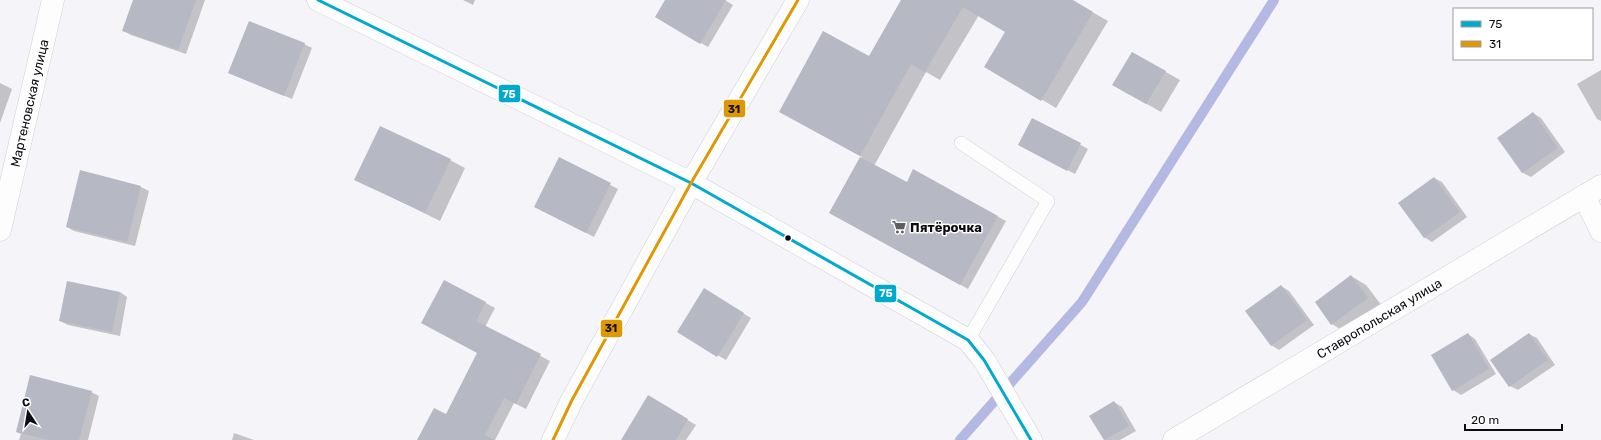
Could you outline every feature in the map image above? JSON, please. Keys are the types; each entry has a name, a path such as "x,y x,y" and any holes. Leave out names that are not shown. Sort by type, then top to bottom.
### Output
{"street":[{"name":"Мартеновская улица","path":"0,230 53,0"},
{"path":"318,0 691,183 968,340 984,360 1031,440"},
{"path":"553,440 572,400 691,183 798,0"},
{"name":"Ставропольская улица","path":"1174,440 1593,191 1601,231"}],"lane":[{"path":"961,143 1048,201 968,340"}],"building":[{"path":"133,0 196,0 178,50 122,31"},
{"path":"665,0 726,0 700,44 655,17"},
{"path":"901,0 1073,0 1093,12 1041,101 984,67 1005,32 963,7 925,72 911,64 860,156 779,112 823,31 869,56"},
{"path":"249,21 305,43 284,96 228,73"},
{"path":"1132,52 1166,71 1146,104 1112,85"},
{"path":"1533,112 1558,148 1522,173 1497,138"},
{"path":"1032,118 1081,143 1067,171 1018,145"},
{"path":"380,126 451,159 425,213 354,180"},
{"path":"559,157 611,183 586,233 534,207"},
{"path":"860,157 907,182 913,169 998,216 960,285 829,213"},
{"path":"80,170 141,186 127,242 66,227"},
{"path":"1434,177 1460,212 1424,238 1398,203"},
{"path":"1351,275 1368,298 1331,325 1315,302"},
{"path":"444,280 486,302 476,321 541,354 516,404 504,398 485,435 495,440 417,440 434,408 446,414 477,353 421,323"},
{"path":"67,281 120,292 112,332 59,321"},
{"path":"1281,285 1307,320 1271,346 1245,311"},
{"path":"704,288 744,313 717,357 677,332"},
{"path":"1468,333 1489,369 1452,391 1431,355"},
{"path":"1529,333 1548,360 1509,387 1490,360"},
{"path":"30,375 92,391 79,440 48,440 16,432"},
{"path":"648,395 688,419 676,440 621,440"},
{"path":"1114,401 1129,426 1104,440 1089,416"}],"waterway":[{"path":"960,440 1082,302 1274,0"}],"transit line":[{"name":"75","path":"318,0 691,183 968,340 984,360 1031,440"},
{"name":"31","path":"553,440 572,400 691,183 798,0"}],"place":[{"name":"Пятёрочка","path":"899,227"}]}
